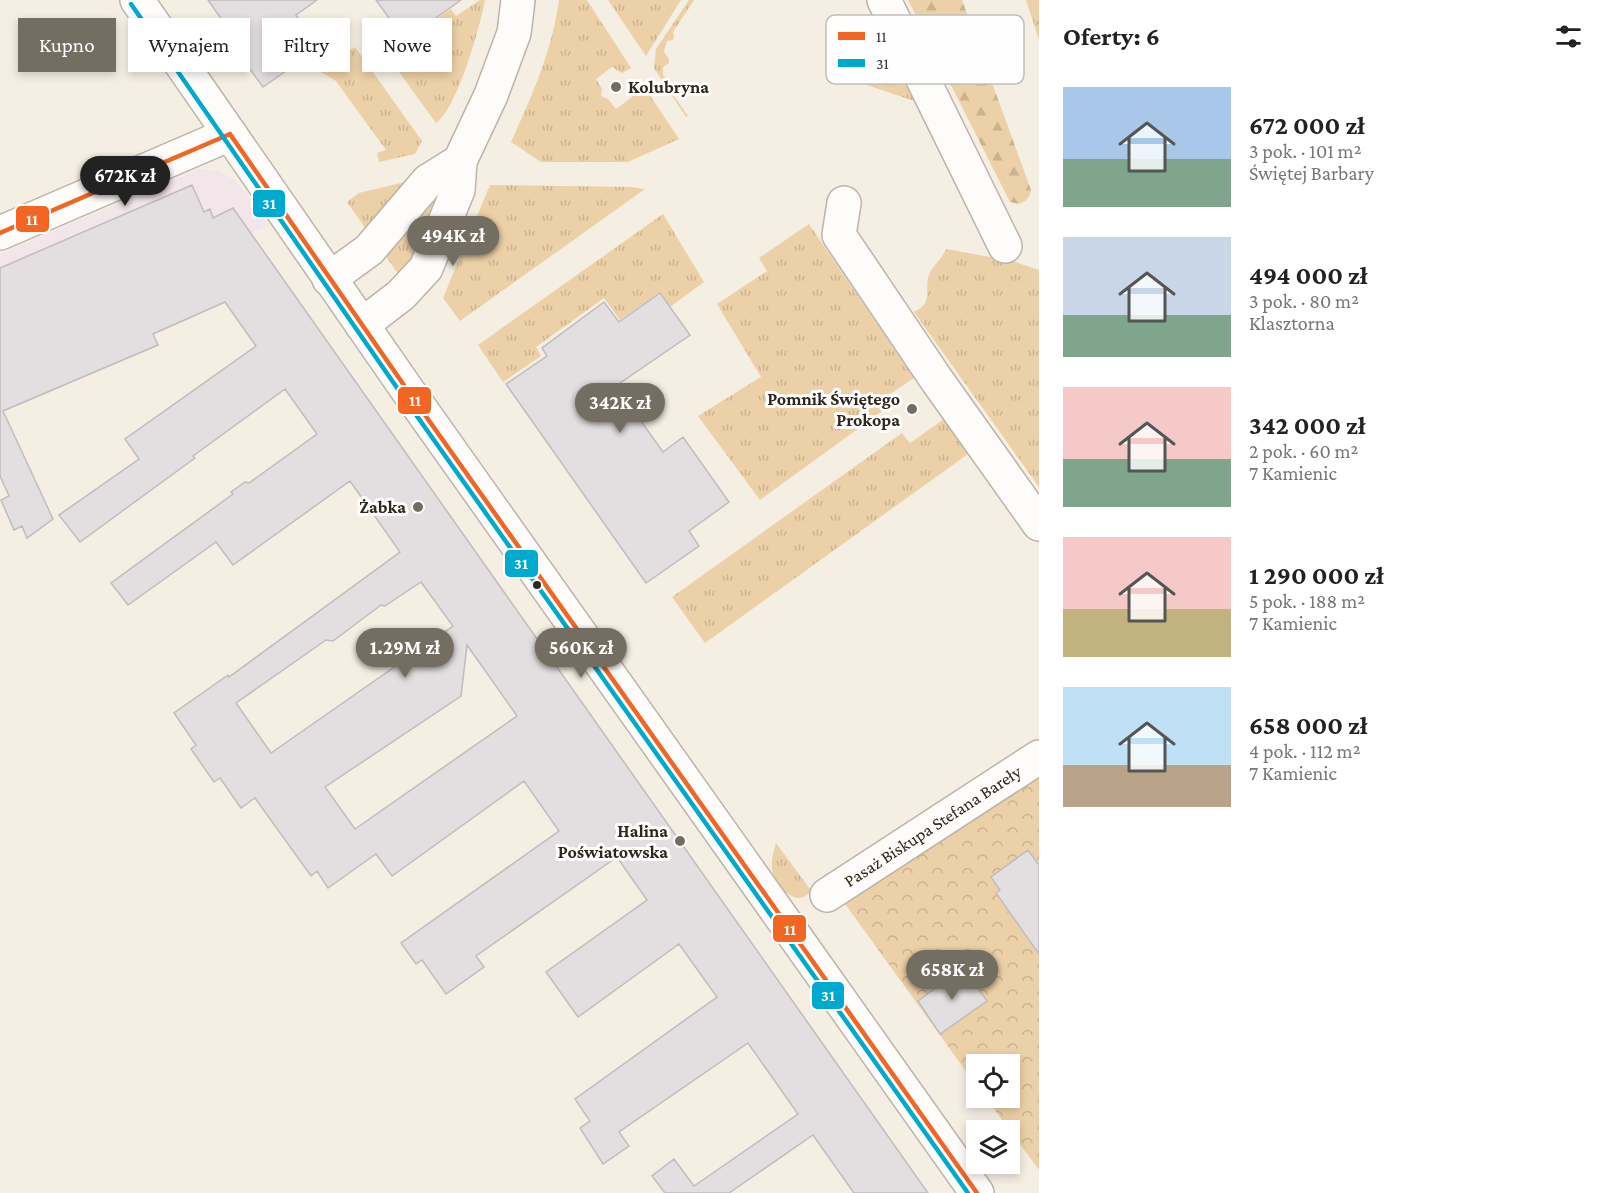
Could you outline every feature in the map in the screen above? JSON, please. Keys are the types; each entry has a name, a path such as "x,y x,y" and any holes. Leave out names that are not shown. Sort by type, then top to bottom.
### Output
{"street":[{"path":"137,0 329,279 977,1193"},
{"path":"362,325 401,295 426,268 458,190 460,161 514,33 518,0"},
{"path":"884,0 891,15"},
{"path":"925,84 1005,246"},
{"path":"0,233 230,134"},
{"path":"329,279 369,250 428,181 460,161"},
{"path":"844,203 838,235 1039,525"},
{"name":"Pasaż Biskupa Stefana Bareły","path":"827,895 1039,757"}],"shaded area":[{"path":"199,169 219,171 233,179 245,191 268,226 0,338 0,254"}],"green space":[{"path":"480,0 485,0 459,85 452,102 436,123 399,72 452,72 452,18 438,18 451,9 456,16"},
{"path":"559,0 587,0 631,68 622,73 612,67 596,79 602,89 601,96 608,99 616,109 632,97 629,89 639,79 679,139 628,162 541,162 511,142 534,90 546,55"},
{"path":"608,0 681,0 646,56"},
{"path":"689,0 694,0 673,32 673,40 667,41 664,52 669,63 663,67 663,75 672,85 671,92 688,116 686,117 654,68 656,49"},
{"path":"908,0 962,0 967,15 916,15"},
{"path":"1026,0 1039,0 1039,40"},
{"path":"355,47 362,57 362,72 373,72 422,141 415,154 379,162 377,153 386,150 336,81 321,72 350,72 350,50"},
{"path":"864,84 913,84 923,104"},
{"path":"950,84 993,84 1031,190 1028,197 1019,204 1010,202"},
{"path":"405,182 410,183 366,229 347,202 359,193"},
{"path":"490,185 645,189 460,321 443,298"},
{"path":"445,186 410,262 399,275 384,254"},
{"path":"663,214 704,282 670,307 660,293 620,320 604,298 536,347 541,356 503,382 478,345"},
{"path":"809,224 914,378 881,400 885,409 760,500 698,416 761,377 717,304 767,271 759,258"},
{"path":"946,249 1012,261 1039,270 1039,487 914,312 924,305 929,274"},
{"path":"944,419 968,454 705,643 672,597 902,433 910,443"},
{"path":"1039,775 1039,1170 1020,1144 1020,1120 1002,1120 993,1108 1020,1108 1020,1054 966,1054 966,1071 843,901"},
{"path":"776,843 812,892 804,897 789,895 774,876 772,858"}],"building":[{"path":"208,0 317,0 296,15 298,18 262,18 262,72 284,72 263,87 250,69 250,18 221,18"},
{"path":"376,0 461,0 436,18 389,18"},
{"path":"192,185 204,212 210,209 213,218 233,208 928,1193 854,1193 813,1135 729,1193 665,1193 652,1176 674,1159 694,1186 798,1114 748,1043 619,1132 629,1146 603,1164 580,1128 590,1121 575,1099 717,997 679,944 578,1017 546,972 647,900 617,857 476,956 484,967 446,994 422,960 416,964 401,943 559,831 524,781 392,876 376,854 328,888 317,871 311,876 255,798 241,808 220,778 214,782 191,749 196,745 174,713 228,675 229,677 400,552 350,481 233,565 216,542 128,605 111,583 233,494 231,492 245,482 249,483 317,434 285,389 80,542 59,515 139,459 125,439 256,346 225,302 153,334 158,345 3,411 53,519 27,538 22,526 14,530 1,500 9,496 0,476 0,268","holes":["421,582 453,626 271,753 236,703 326,640 333,641 381,605 385,606","467,645 517,716 355,829 325,787 461,696"]},
{"path":"660,293 690,335 616,386 663,452 683,437 729,502 689,531 699,546 646,583 506,384 547,356 542,348 604,302 619,322"},
{"path":"1028,850 1039,865 1039,954 996,893 1000,890 991,877"},
{"path":"963,968 987,1001 940,1034 918,1001"}],"transit line":[{"name":"31","path":"131,4 402,395 968,1193"},
{"name":"11","path":"230,134 408,391 977,1193"},
{"name":"11","path":"0,233 230,134"}],"place":[{"name":"Kolubryna","path":"616,87"},
{"name":"Pomnik Świętego Prokopa","path":"912,409"},
{"name":"Żabka","path":"418,507"},
{"name":"Halina Poświatowska","path":"680,841"}]}
